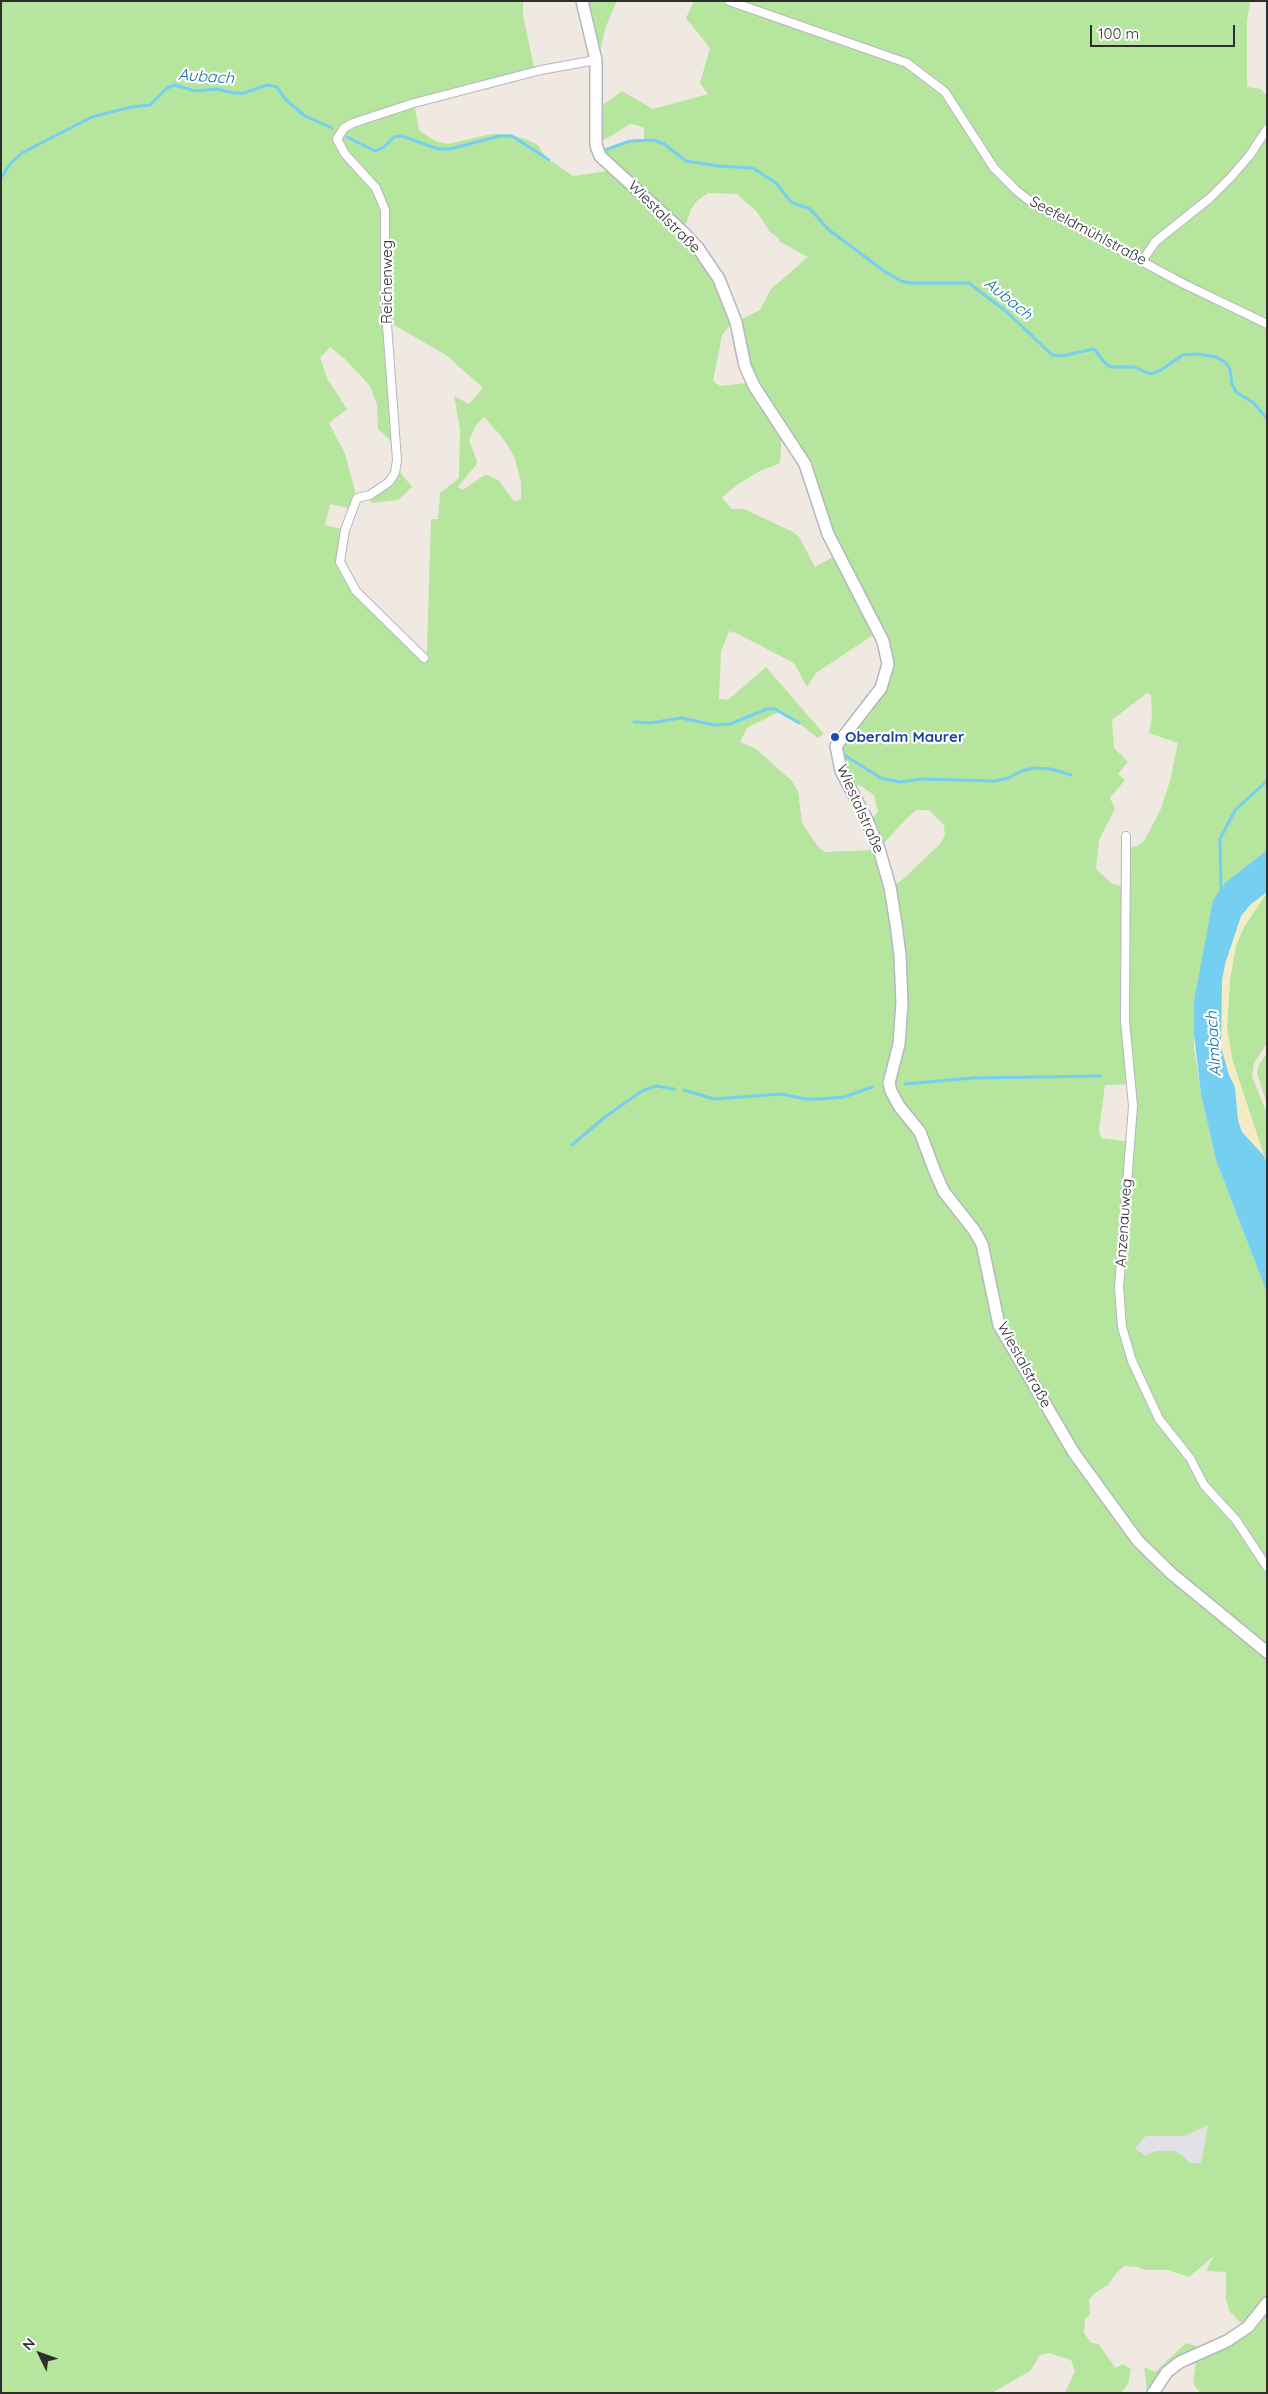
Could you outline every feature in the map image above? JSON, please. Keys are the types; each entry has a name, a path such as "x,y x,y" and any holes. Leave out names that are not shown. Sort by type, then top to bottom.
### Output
{"street":[{"name":"Wiestalstraße","path":"582,1 596,60 596,145 600,156 698,248 719,280 736,322 746,366 754,386 805,464 828,534 884,641 888,664 881,688 836,746 841,771 866,818 879,849 890,887 896,924 900,955 902,1003 899,1044 888,1083 891,1091 899,1106 920,1132 944,1192 974,1230 982,1244 1000,1324 1074,1453 1138,1541 1172,1574 1267,1652"},
{"name":"Seefeldmühlstraße","path":"728,1 891,56 920,71 945,92 954,103 994,168 1017,192 1045,211 1267,324"},
{"name":"Reichenweg","path":"424,658 356,591 340,562 345,530 357,498 370,495 388,482 394,473 397,460 384,298 385,210 376,188 345,154 337,139 344,128 353,123 414,103 541,70 596,60"},
{"path":"1142,261 1156,240 1210,198 1231,178 1250,155 1267,129"},
{"name":"Anzenauweg","path":"1126,836 1126,1021 1133,1106 1119,1287 1122,1327 1132,1361 1159,1419 1190,1458 1204,1485 1236,1520 1267,1567"},
{"path":"1154,2393 1167,2372 1180,2362 1227,2340 1248,2327 1267,2303"}],"shaded area":[{"path":"1208,2124 1201,2163 1189,2163 1181,2154 1155,2151 1145,2156 1135,2148 1146,2136 1184,2136"}],"green space":[{"path":"1,1 523,1 523,15 535,72 414,103 419,130 435,141 448,144 492,134 506,134 525,139 538,145 548,161 553,162 573,176 608,171 611,167 599,151 630,141 644,139 644,128 630,124 596,145 600,107 622,91 653,109 708,94 700,83 710,48 686,18 694,1 1250,1 1247,21 1247,87 1261,89 1267,96 1267,850 1226,882 1194,1001 1194,1047 1201,1094 1216,1160 1267,1293 1267,2293 1256,2310 1242,2324 1230,2312 1226,2300 1226,2272 1206,2271 1214,2256 1189,2277 1168,2270 1145,2270 1138,2267 1125,2266 1117,2272 1108,2285 1096,2292 1089,2300 1090,2314 1085,2319 1084,2333 1091,2343 1099,2344 1115,2368 1123,2364 1131,2369 1128,2384 1121,2393 1065,2393 1075,2371 1071,2360 1049,2353 1040,2355 1030,2371 992,2393 1,2393","holes":["708,193 737,194 757,212 770,232 780,239 779,241 808,257 771,289 760,310 737,322 698,248 683,232 691,209 697,201","387,321 446,355 483,388 469,404 454,396 460,429 459,478 440,493 438,519 431,519 427,650 424,658 348,579 340,552 345,530 325,525 330,504 354,509 357,498 345,454 329,423 347,409 328,380 320,358 330,347 345,359 370,386 377,405 378,429 396,446","732,323 747,383 720,386 713,381 722,335","484,417 502,437 514,456 521,482 521,500 514,501 499,481 488,475 483,476 463,490 458,487 476,465 477,461 469,440 476,425","782,429 810,477 838,554 815,567 799,537 793,532 744,509 732,509 722,498 734,487 758,472 780,463","729,631 794,663 807,687 816,673 879,631 886,674 836,746 847,783 861,786 874,795 878,812 871,819 874,850 826,852 819,848 802,823 798,791 792,781 756,749 740,742 747,728 779,712 799,723 817,738 824,734 766,667 728,700 719,699 721,652","1147,693 1151,695 1152,717 1149,733 1178,743 1170,781 1160,811 1144,841 1137,846 1126,848 1123,887 1111,883 1096,869 1099,840 1115,809 1110,798 1125,780 1118,774 1128,762 1114,748 1112,720","916,810 929,810 944,825 945,836 940,844 901,881 890,887 879,849","1132,1084 1131,1142 1101,1138 1099,1130 1105,1085","1208,2125 1201,2163 1189,2163 1181,2154 1174,2151 1155,2151 1145,2156 1135,2148 1146,2136 1184,2136"]},
{"path":"582,1 617,1 606,26 600,51 595,50"},
{"path":"396,467 412,487 398,500 371,503 370,495 377,491"},
{"path":"1267,893 1267,1043 1254,1063 1252,1076 1267,1114 1267,1164 1232,1059 1227,1027 1230,979 1236,945 1244,927"},
{"path":"1267,1053 1267,1104 1257,1073 1259,1065"},
{"path":"1267,2309 1267,2393 1200,2393 1193,2383 1196,2361"},
{"path":"1186,2343 1203,2348 1165,2367 1147,2391 1144,2367 1155,2372"}],"sand":[{"path":"1267,892 1244,927 1236,945 1230,979 1227,1027 1232,1059 1264,1156 1242,1132 1237,1120 1235,1087 1229,1075 1221,1047 1222,981 1231,941 1241,915 1251,904"}],"water":[{"name":"Almbach","path":"1267,850 1267,892 1251,904 1241,916 1225,964 1222,981 1221,1047 1229,1075 1235,1087 1238,1120 1242,1132 1264,1156 1267,1164 1267,1293 1216,1160 1201,1094 1194,1034 1194,1001 1213,900 1226,882"}],"waterway":[{"name":"Aubach","path":"1,178 10,164 22,153 92,117 131,107 150,105 167,88 175,85 195,91 217,89 233,93 244,93 267,85 277,87 285,99 305,116 332,128"},
{"name":"Aubach","path":"347,137 375,151 384,147 394,137 402,136 438,149 450,149 500,136 512,136 549,160"},
{"name":"Aubach","path":"605,150 630,141 653,140 664,144 686,161 718,166 753,168 776,183 791,202 810,209 829,230 884,271 901,281 910,283 969,283 1008,313 1052,355 1061,356 1094,349 1105,363 1111,367 1134,367 1150,374 1161,370 1183,355 1198,354 1216,357 1225,362 1230,369 1232,385 1237,393 1254,403 1267,419"},
{"path":"634,722 650,723 681,718 715,725 730,724 767,709 775,709 799,723"},
{"path":"844,755 881,778 900,782 922,779 995,781 1033,768 1051,769 1071,775"},
{"name":"Aubach","path":"1221,892 1220,839 1235,810 1267,781"},
{"path":"905,1084 973,1078 1100,1076"},
{"path":"572,1145 605,1117 642,1091 656,1086 674,1089"},
{"path":"684,1090 714,1099 781,1094 806,1099 819,1099 844,1097 872,1087"}],"place":[{"name":"Oberalm Maurer","path":"835,737"}]}
